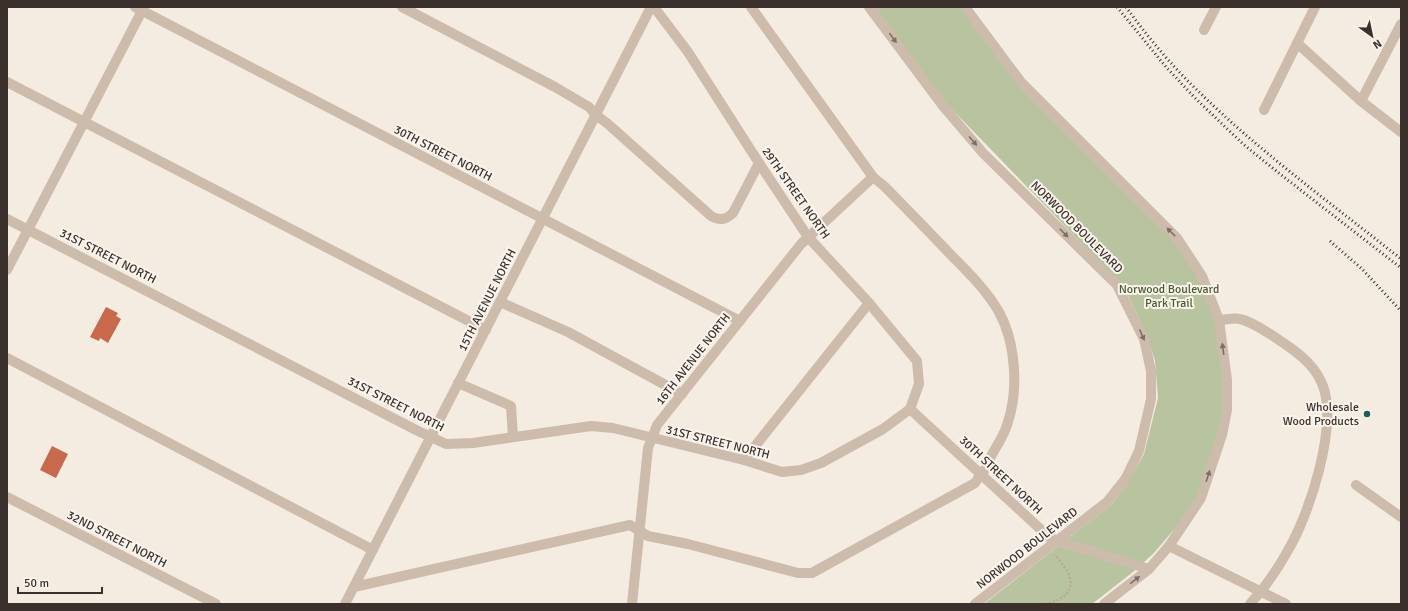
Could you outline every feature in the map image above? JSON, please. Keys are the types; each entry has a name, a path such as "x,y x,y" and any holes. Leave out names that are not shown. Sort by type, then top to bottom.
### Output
{"street":[{"path":"402,7 555,87 589,107 596,115 716,219 726,219 733,213 759,163"},
{"name":"15TH AVENUE NORTH","path":"345,604 651,7"},
{"name":"29TH STREET NORTH","path":"654,7 688,52 808,237 869,303 916,361 919,384 910,409"},
{"path":"354,587 630,525 648,536 688,544 798,573 812,573 975,483 984,471 1008,424 1014,390 1013,360 1005,324 984,290 884,186 873,177 751,7"},
{"name":"NORWOOD BOULEVARD","path":"869,7 943,106 983,153 1117,285 1144,339 1151,371 1151,399 1139,451 1126,478 1107,502 975,604"},
{"path":"965,7 1021,82 1177,238 1202,276 1219,320 1227,380 1227,410 1223,429 1201,498 1170,546 1149,569 1104,604"},
{"path":"1204,30 1216,7"},
{"path":"1264,110 1315,7"},
{"path":"7,270 84,122 140,8"},
{"name":"30TH STREET NORTH","path":"140,8 740,321"},
{"path":"1361,101 1401,26"},
{"path":"1297,43 1361,101 1401,132"},
{"path":"7,82 486,330"},
{"name":"16TH AVENUE NORTH","path":"632,604 648,448 657,425 801,244 873,177"},
{"name":"31ST STREET NORTH","path":"7,219 430,438 446,444 473,443 591,426 613,428 744,460 782,472 801,470 821,463 883,429 910,409"},
{"path":"500,302 568,332 682,394"},
{"path":"744,460 869,303"},
{"path":"1219,320 1239,318 1261,329 1304,358 1314,369 1323,386 1327,408 1325,438 1321,463 1301,527 1262,591 1250,604"},
{"path":"7,358 373,550"},
{"path":"458,383 511,406 513,437"},
{"name":"30TH STREET NORTH","path":"910,409 1049,537 1057,541 1149,569"},
{"path":"1356,485 1401,516"},
{"name":"32ND STREET NORTH","path":"7,497 216,604"},
{"path":"1170,546 1286,604"}],"path":[{"path":"1041,604 1055,602 1069,592 1070,579 1062,563 1054,555"}],"green space":[{"name":"Norwood Boulevard Park Trail","path":"875,7 965,7 1021,82 1177,238 1219,320 1227,410 1201,498 1154,553 1133,572 1092,604 984,604 1111,505 1128,483 1144,454 1158,398 1155,361 1146,333 1124,287 944,101"}],"building":[{"path":"106,307 118,313 116,316 121,319 108,343 100,338 99,341 90,337"},
{"path":"52,446 68,454 56,478 40,470"}],"railway":[{"path":"1117,7 1166,67 1195,98 1243,144 1401,268"},
{"path":"1126,7 1169,60 1221,113 1271,156 1401,259"},
{"path":"1330,241 1362,269 1401,311"}],"place":[{"name":"Wholesale Wood Products","path":"1367,414"}]}
